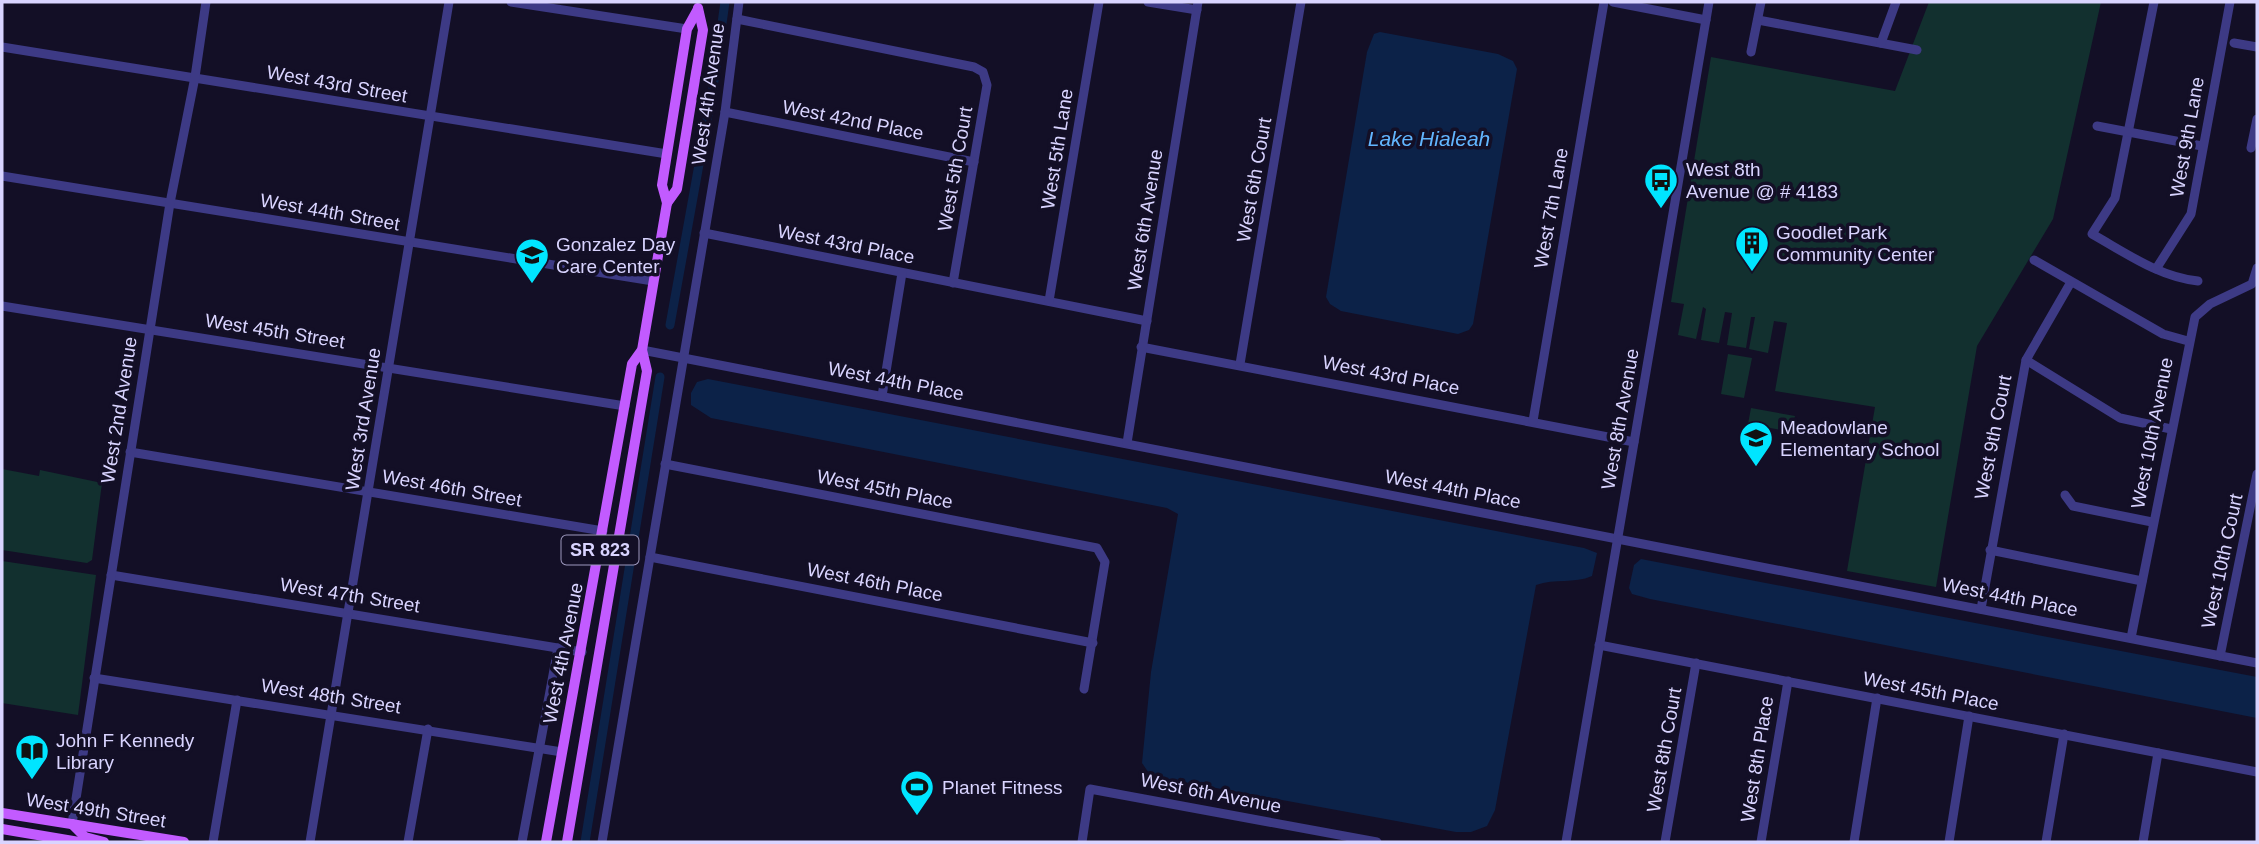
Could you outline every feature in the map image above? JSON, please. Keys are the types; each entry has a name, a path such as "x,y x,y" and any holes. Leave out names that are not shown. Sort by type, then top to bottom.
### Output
{"main road":[{"name":"West 4th Avenue","path":"667,203 662,185 687,29 698,5"},
{"name":"West 4th Avenue","path":"546,842 632,364 642,349 667,203 677,189 703,30 698,5"},
{"name":"West 4th Avenue","path":"567,842 648,366 642,349"},
{"path":"603,531 613,541 616,553"},
{"path":"582,652 593,664 596,676"},
{"name":"West 49th Street","path":"2,813 184,842"},
{"path":"7,830 29,827 52,831 72,824 85,836 104,842"},
{"name":"West 49th Street","path":"7,830 45,840 79,842"}],"street":[{"name":"West 2nd Avenue","path":"72,824 149,330 170,203 195,78 206,2"},
{"name":"West 3rd Avenue","path":"310,842 449,2"},
{"path":"511,2 687,29"},
{"name":"West 4th Avenue","path":"602,842 725,113 739,2"},
{"name":"West 5th Lane","path":"1049,301 1099,2"},
{"path":"1148,2 1197,6"},
{"name":"West 6th Court","path":"1240,364 1301,2"},
{"name":"West 7th Lane","path":"1533,421 1604,2"},
{"path":"1613,2 1706,20"},
{"name":"West 8th Avenue","path":"1566,842 1709,2"},
{"path":"1751,52 1760,2"},
{"path":"1881,43 1896,2"},
{"path":"2154,2 2115,198 2092,234 2156,270 2178,279 2198,281"},
{"name":"West 9th Lane","path":"2156,270 2191,214 2230,2"},
{"name":"West 6th Avenue","path":"1127,443 1197,6"},
{"name":"West 5th Court","path":"737,19 974,67 983,72 987,85 953,283"},
{"path":"1758,20 1917,50"},
{"path":"2234,43 2257,47"},
{"name":"West 43rd Street","path":"2,47 667,154"},
{"name":"West 42nd Place","path":"725,113 974,162"},
{"path":"2251,148 2257,119"},
{"path":"2097,126 2202,146"},
{"name":"West 44th Street","path":"2,176 653,281"},
{"name":"West 43rd Place","path":"704,233 1147,321"},
{"path":"2034,260 2163,334 2188,341"},
{"name":"West 10th Avenue","path":"2131,638 2188,341 2195,317 2210,304 2255,285 2257,268"},
{"path":"883,396 902,273"},
{"name":"West 9th Court","path":"1981,609 2026,360 2071,282"},
{"name":"West 45th Street","path":"2,306 390,366 625,406"},
{"name":"West 43rd Place","path":"1141,347 1634,442"},
{"name":"West 44th Place","path":"642,349 2257,663"},
{"path":"2026,360 2120,418 2171,429"},
{"name":"West 46th Street","path":"130,453 603,531"},
{"name":"West 45th Place","path":"666,464 1097,548 1105,562 1093,643"},
{"name":"West 10th Court","path":"2220,656 2257,474"},
{"path":"2065,495 2073,506 2152,522"},
{"path":"2245,533 2257,536"},
{"path":"1990,550 2142,581"},
{"name":"West 46th Place","path":"650,556 1093,643"},
{"name":"West 47th Street","path":"111,575 582,652"},
{"path":"1084,689 1093,643"},
{"name":"West 45th Place","path":"1599,645 2257,772"},
{"path":"522,842 558,648"},
{"name":"West 8th Court","path":"1665,842 1696,663"},
{"name":"West 48th Street","path":"94,678 562,752"},
{"name":"West 8th Place","path":"1761,842 1788,681"},
{"path":"1854,842 1877,698"},
{"path":"213,842 237,700"},
{"path":"1949,842 1969,716"},
{"path":"408,842 428,729"},
{"path":"2046,842 2064,734"},
{"path":"2143,842 2158,753"},
{"name":"West 6th Avenue","path":"1082,842 1090,789 1377,842"}],"green space":[{"path":"1929,2 2101,2 2053,219 1977,346 1936,587 1847,571 1875,407 1775,391 1787,323 1774,321 1768,353 1749,349 1755,317 1751,317 1746,348 1727,345 1732,313 1725,312 1719,343 1701,340 1706,309 1703,307 1696,339 1678,335 1684,304 1671,302 1711,57 1895,91"},
{"path":"1728,354 1752,358 1744,398 1721,394"},
{"path":"1751,408 1795,416 1792,432 1748,424"},
{"path":"2,469 39,476 40,470 102,483 92,560 87,563 2,550"},
{"path":"2,561 96,575 78,715 2,703"}],"water":[{"name":"Lake Hialeah","path":"1380,32 1498,54 1513,61 1517,69 1473,324 1469,330 1458,334 1341,311 1330,304 1326,297 1367,52 1374,34"},
{"path":"708,379 1584,548 1597,553 1592,576 1536,585 1495,810 1487,826 1471,832 1456,832 1151,776 1142,763 1151,672 1178,514 1167,508 711,418 691,405 691,393 697,382"},
{"path":"1641,559 2257,677 2257,718 1650,599 1632,594 1629,588 1634,565"}],"waterway":[{"path":"670,325 713,87 725,2"},
{"path":"585,842 660,377"}],"place":[{"name":"West 8th Avenue @ # 4183","path":"1661,210"},
{"name":"Goodlet Park Community Center","path":"1752,273"},
{"name":"Gonzalez Day Care Center","path":"532,285"},
{"name":"Meadowlane Elementary School","path":"1756,468"},
{"name":"John F Kennedy Library","path":"32,781"},
{"name":"Planet Fitness","path":"917,817"}]}
